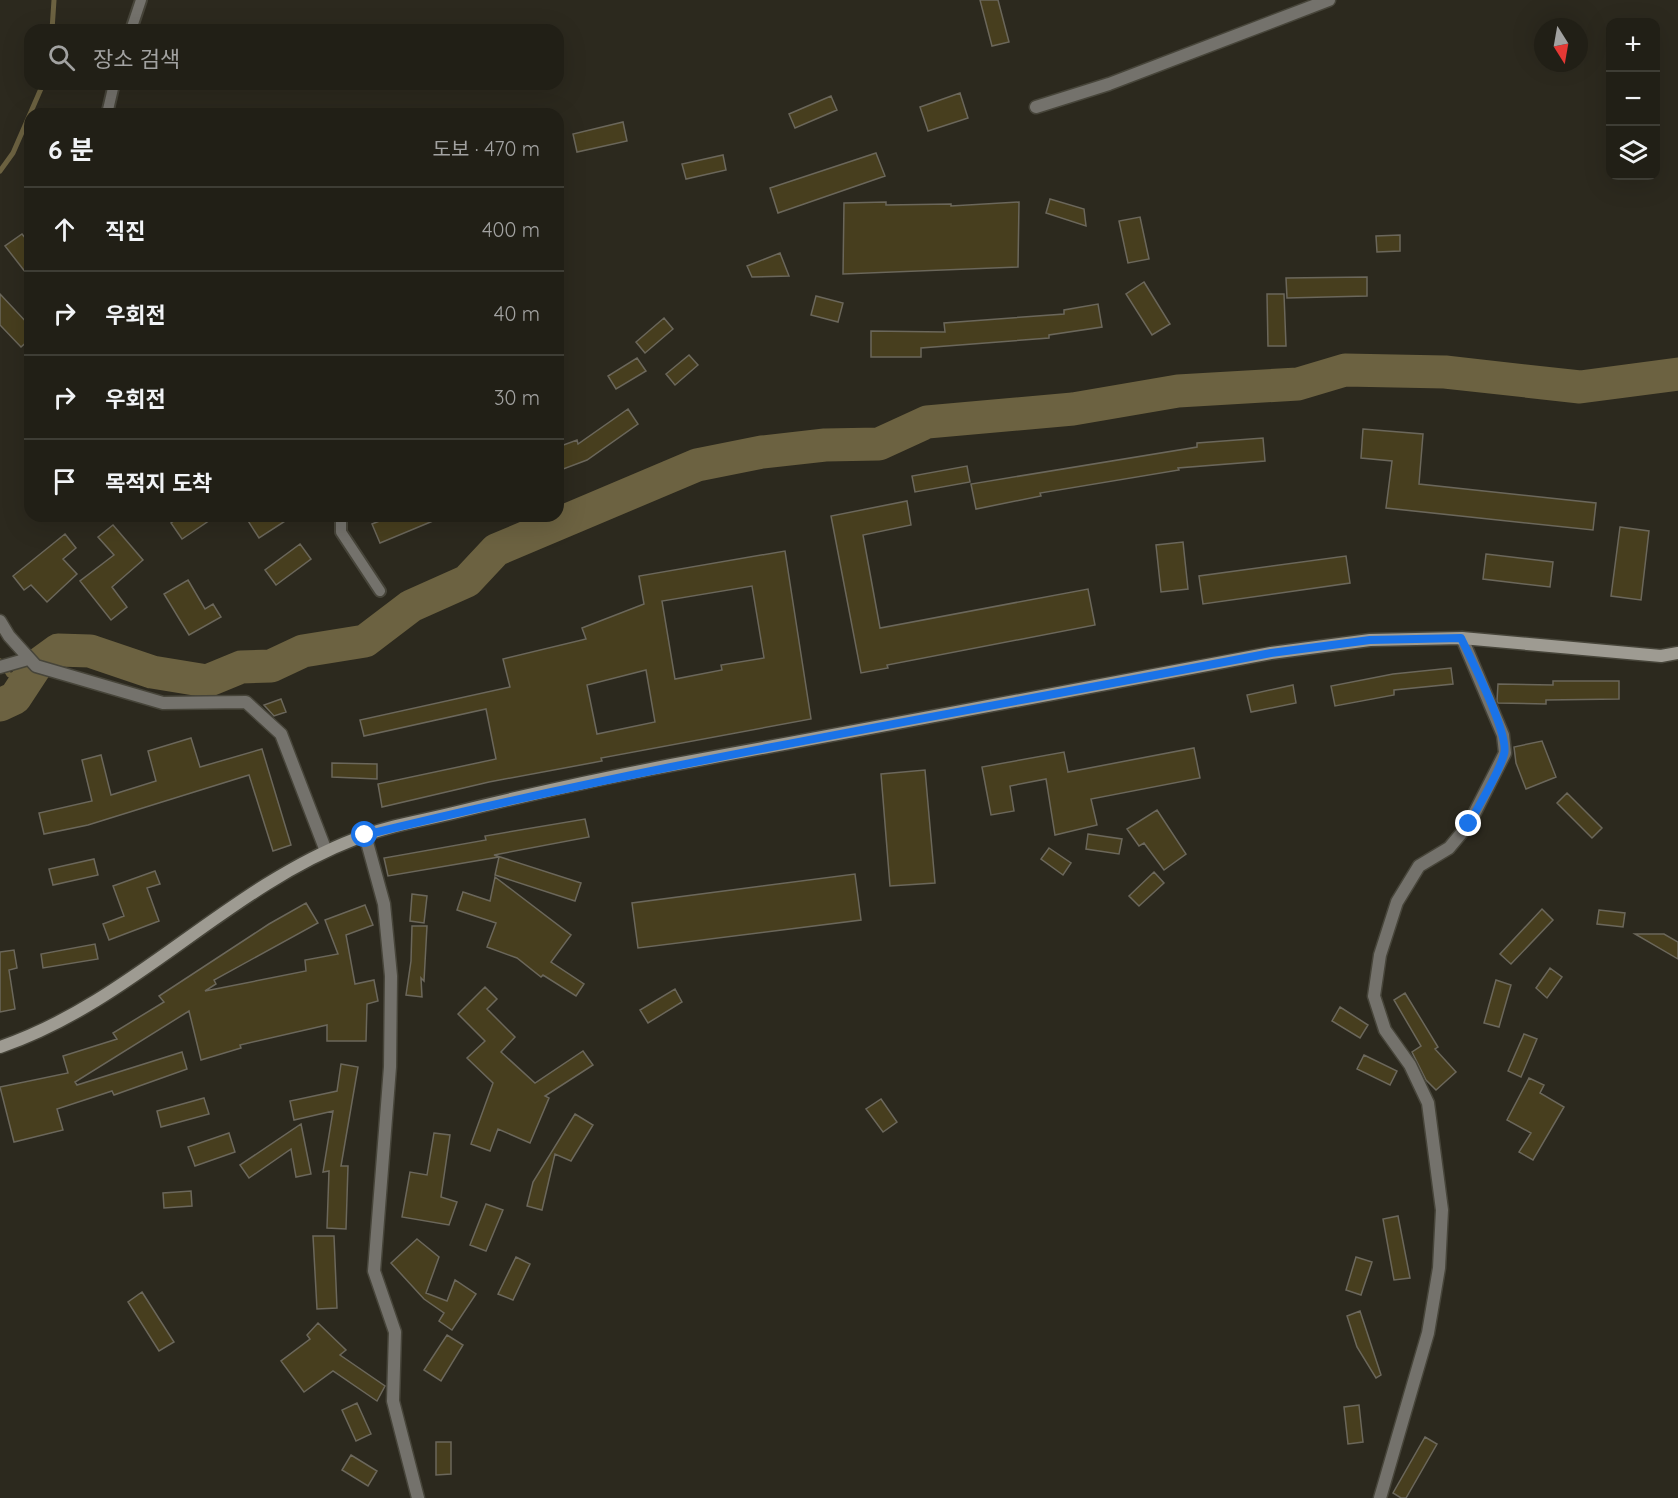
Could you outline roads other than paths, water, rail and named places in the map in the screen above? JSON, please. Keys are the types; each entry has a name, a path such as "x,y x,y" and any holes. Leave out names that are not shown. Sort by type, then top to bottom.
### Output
{"street":[{"path":"1036,107 1109,84 1329,0"},
{"path":"0,621 28,659 36,666 162,703 246,702 281,734 332,848"},
{"path":"0,1047 37,1035 84,1009 246,895 332,848 361,836 513,798 654,768 1271,653 1370,640 1461,638 1661,656 1678,653"},
{"path":"1380,1498 1428,1333 1439,1268 1442,1210 1428,1103 1410,1065 1385,1030 1374,996 1380,955 1397,902 1419,866 1449,848 1469,824 1505,753 1503,735 1461,638"},
{"path":"0,667 28,659"},
{"path":"361,836 384,904 391,976 390,1067 374,1271 395,1332 393,1401 418,1498"}],"lane":[{"path":"133,24 141,0"},
{"path":"108,108 113,90"},
{"path":"341,522 341,532 380,591"}],"waterway":[{"path":"52,24 54,0"},
{"path":"33,108 40,90"},
{"path":"0,171 13,153 24,128"},
{"path":"564,521 697,465 762,452 825,445 879,444 927,422 1073,409 1178,391 1298,384 1345,370 1445,372 1580,387 1678,374"},
{"path":"0,705 15,698 36,666 58,650 90,651 152,672 207,681 241,667 271,666 303,651 365,641 411,606 467,581 496,550 562,522"},
{"path":"0,661 9,675 30,674"}]}
